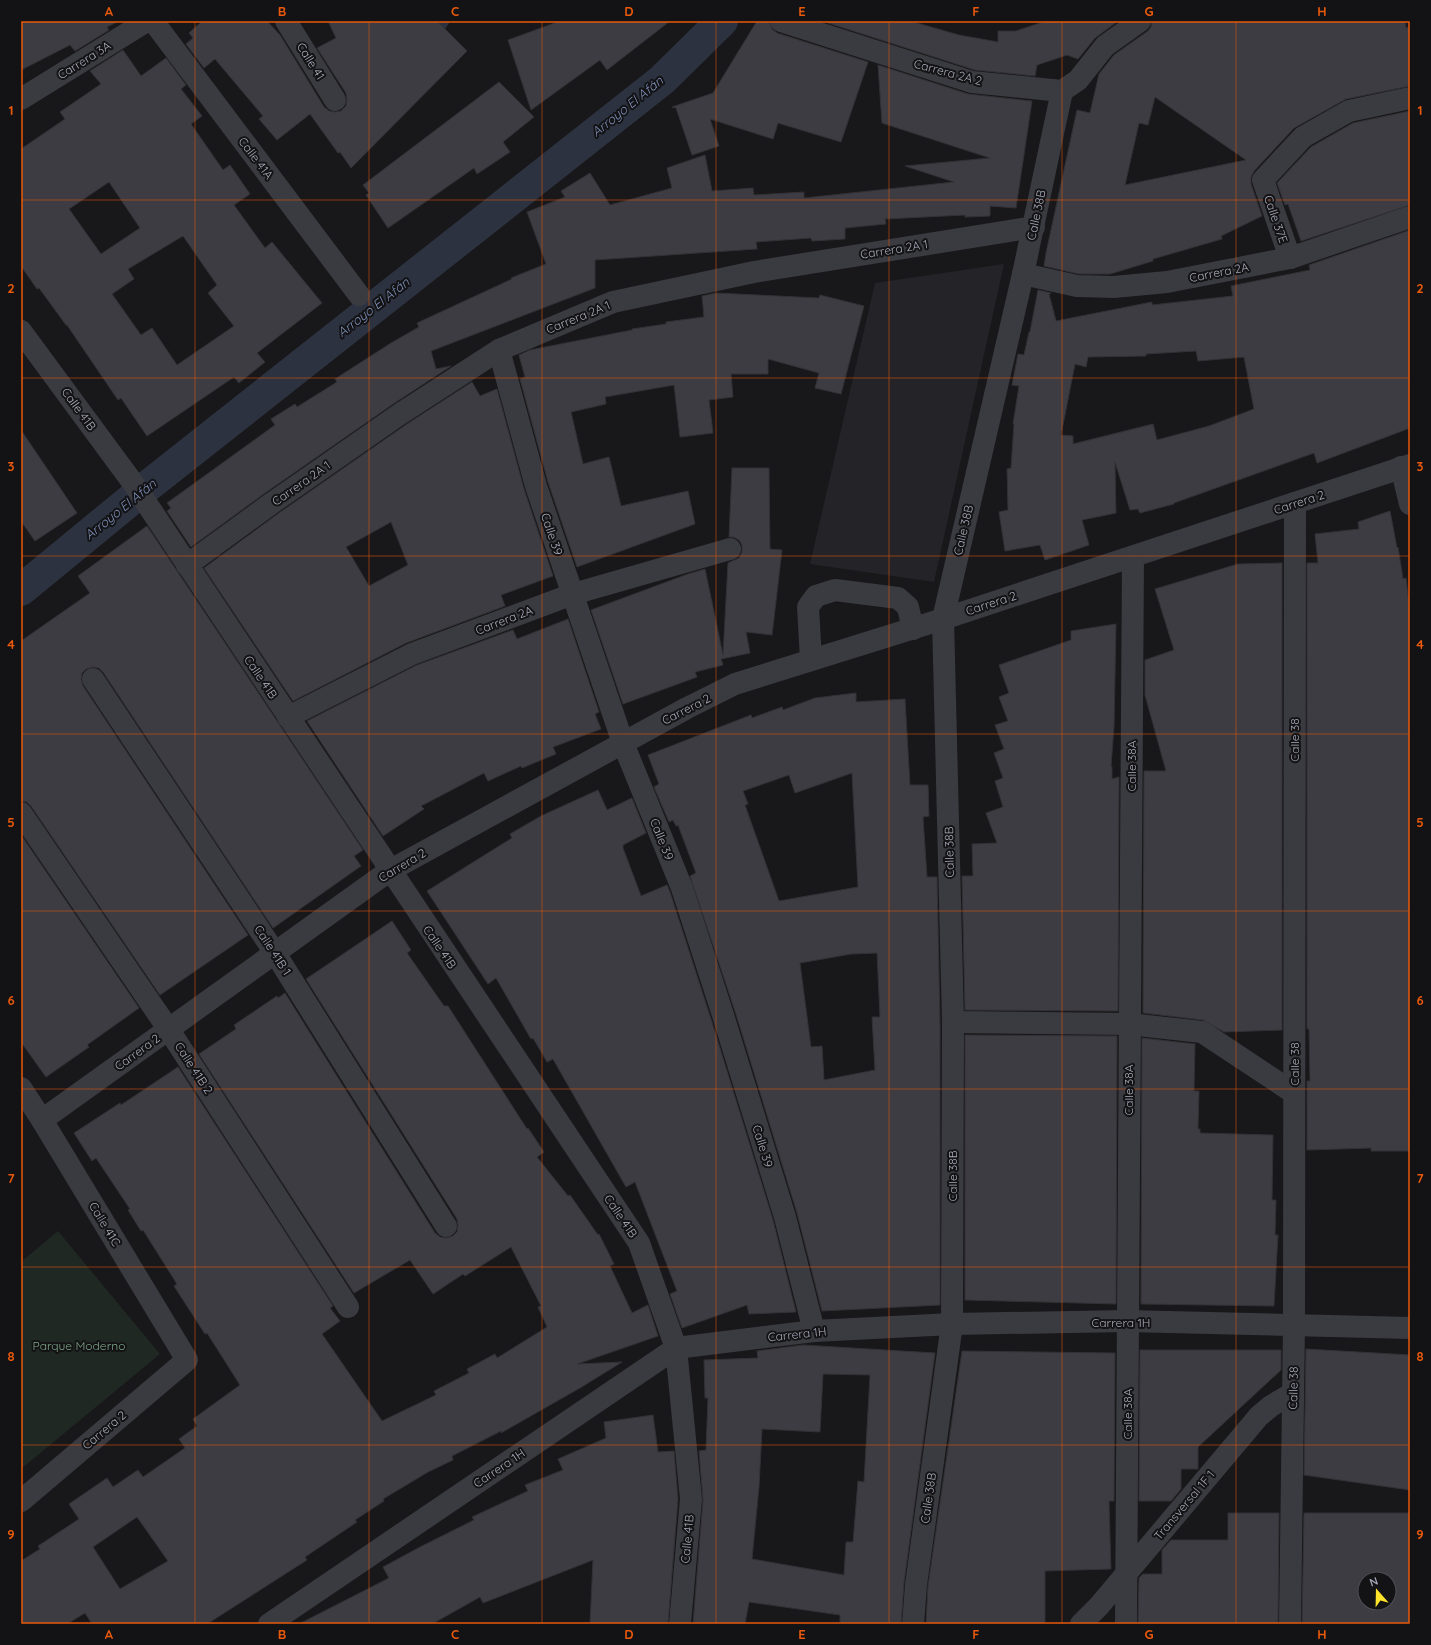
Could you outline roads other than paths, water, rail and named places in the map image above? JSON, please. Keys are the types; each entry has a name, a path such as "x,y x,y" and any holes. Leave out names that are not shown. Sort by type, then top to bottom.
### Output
{"street":[{"name":"Carrera 3A","path":"21,99 146,21"},
{"name":"Calle 41A","path":"153,21 359,295"},
{"name":"Calle 41","path":"286,21 335,100"},
{"name":"Carrera 2A 2","path":"781,21 972,82 1062,91"},
{"path":"1062,91 1078,80 1106,46 1140,21"},
{"name":"Calle 38B","path":"913,1624 916,1585 952,1324 953,1022 942,619 1024,274 1062,91"},
{"name":"Calle 37E","path":"1290,258 1263,180 1303,137 1349,111 1410,98"},
{"name":"Carrera 2A","path":"1024,274 1077,286 1114,287 1167,282 1290,258 1410,217"},
{"name":"Carrera 2A 1","path":"187,565 272,503 394,418 499,350 613,302 754,272 1034,227"},
{"name":"Calle 41B","path":"21,331 133,483 389,870 639,1243 676,1348 691,1499 680,1624"},
{"name":"Calle 39","path":"499,350 536,486 623,743 682,888 721,1008 785,1217 814,1331"},
{"path":"1406,466 1410,504"},
{"name":"Carrera 2","path":"42,1120 169,1030 389,870 686,708 735,684 913,629 1406,466"},
{"name":"Calle 38","path":"1290,1624 1294,1325 1295,503"},
{"name":"Carrera 2A","path":"288,717 412,654 573,594 730,550"},
{"name":"Calle 38A","path":"1126,1624 1133,557"},
{"path":"811,660 808,607 816,596 835,590 898,598 908,607 913,629"},
{"name":"Calle 41B 1","path":"93,679 275,953 446,1226"},
{"name":"Calle 41B 2","path":"21,813 169,1030 348,1307"},
{"path":"953,1022 1129,1024 1202,1032 1294,1093"},
{"name":"Calle 41C","path":"21,1088 42,1120 187,1360"},
{"name":"Carrera 1H","path":"269,1624 291,1618 676,1348 814,1331 952,1324 1127,1321 1410,1328"},
{"name":"Carrera 2","path":"21,1500 187,1360"},
{"name":"Transversal 1F 1","path":"1080,1624 1100,1606 1259,1416 1276,1402 1293,1393"}],"waterway":[{"path":"435,36 445,21"},
{"name":"Arroyo El Afán","path":"21,590 139,493 662,80 722,21"}],"park label":[{"name":"Parque Moderno","path":"79,1345"}]}
